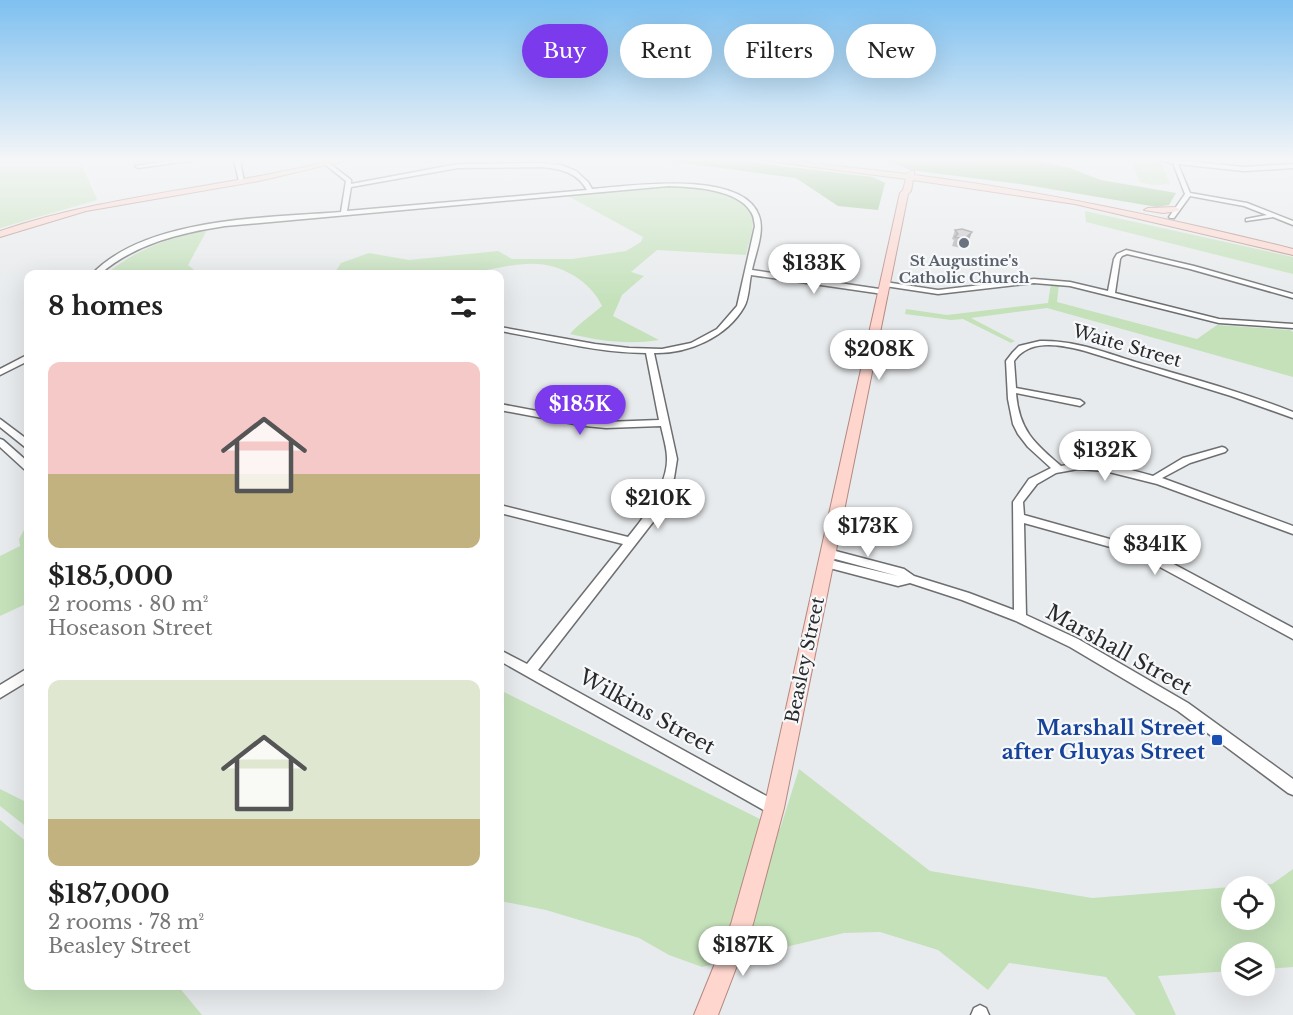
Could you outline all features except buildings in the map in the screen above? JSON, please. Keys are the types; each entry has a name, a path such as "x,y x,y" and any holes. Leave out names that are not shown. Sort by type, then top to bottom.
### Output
{"main road":[{"path":"0,235 88,207"},
{"name":"Beasley Street","path":"706,1015 742,924 774,808 901,207"},
{"path":"1129,207 1179,214 1202,224 1293,246"},
{"path":"1134,207 1179,214 1293,252"}],"street":[{"path":"344,213 345,207"},
{"path":"102,270 128,252 188,231 225,224 404,207"},
{"path":"504,330 611,349 650,352 694,343 711,336 735,317 741,306 758,218 752,207"},
{"path":"1179,214 1181,207"},
{"path":"1253,207 1293,223"},
{"path":"1248,220 1271,215"},
{"path":"1111,294 1117,260 1119,255 1126,252 1192,267 1293,296"},
{"path":"748,272 938,292 1045,280 1219,321 1293,326"},
{"name":"Waite Street","path":"1060,470 1036,450 1014,419 1010,361 1014,354 1029,345 1059,344 1075,347 1242,396 1293,415"},
{"path":"530,671 649,519 669,478 672,459 650,352"},
{"path":"0,372 24,360"},
{"path":"1012,390 1080,403"},
{"path":"504,408 585,423 606,425 664,423"},
{"path":"0,422 24,442"},
{"path":"0,442 24,463"},
{"path":"1155,479 1172,466 1192,457 1222,450"},
{"path":"1020,618 1018,502 1022,493 1039,477 1060,470 1098,467 1155,479 1293,530"},
{"path":"504,509 631,542"},
{"path":"1017,517 1124,547 1151,557 1293,634"},
{"name":"Marshall Street","path":"827,558 898,581 910,579 965,596 1074,643 1173,701 1232,740 1293,788"},
{"name":"Wilkins Street","path":"504,657 774,808"},
{"path":"0,692 24,677"}],"green space":[{"path":"0,207 71,207 0,228"},
{"path":"589,207 746,207 752,217 753,226 746,255 657,250 631,272 644,276 622,295 613,316 659,340 614,342 570,334 602,306 597,296 581,280 549,266 518,265 487,270 337,270 341,263 369,253 409,260 498,251 512,259 572,259 626,251 641,242 643,237"},
{"path":"852,207 879,207 878,210"},
{"path":"1085,211 1293,257 1293,274 1086,222"},
{"path":"207,230 188,265 194,270 111,270 141,251 179,237"},
{"path":"1051,283 1059,284 1057,302 1197,339 1217,325 1290,330 1293,332 1293,377 1047,308 971,318 1015,341 1011,343 963,319 951,320 905,314 906,309 947,315 1048,303"},
{"path":"24,530 24,605 0,616 0,556 20,546 19,539"},
{"path":"504,692 780,829 799,769 930,871 1092,898 1221,888 1221,930 1275,930 1275,882 1293,869 1293,967 1275,968 1275,942 1221,942 1221,972 1158,976 1176,1015 1136,1015 1106,977 1009,963 988,990 938,950 880,932 844,933 702,967 669,955 639,938 546,910 504,902"},
{"path":"0,789 24,801 24,825 0,806"},
{"path":"0,820 24,840 24,990 181,990 202,1015 0,1015"}],"place":[{"name":"St Augustine's Catholic Church","path":"964,243"},
{"name":"Marshall Street after Gluyas Street","path":"1217,740"}]}
